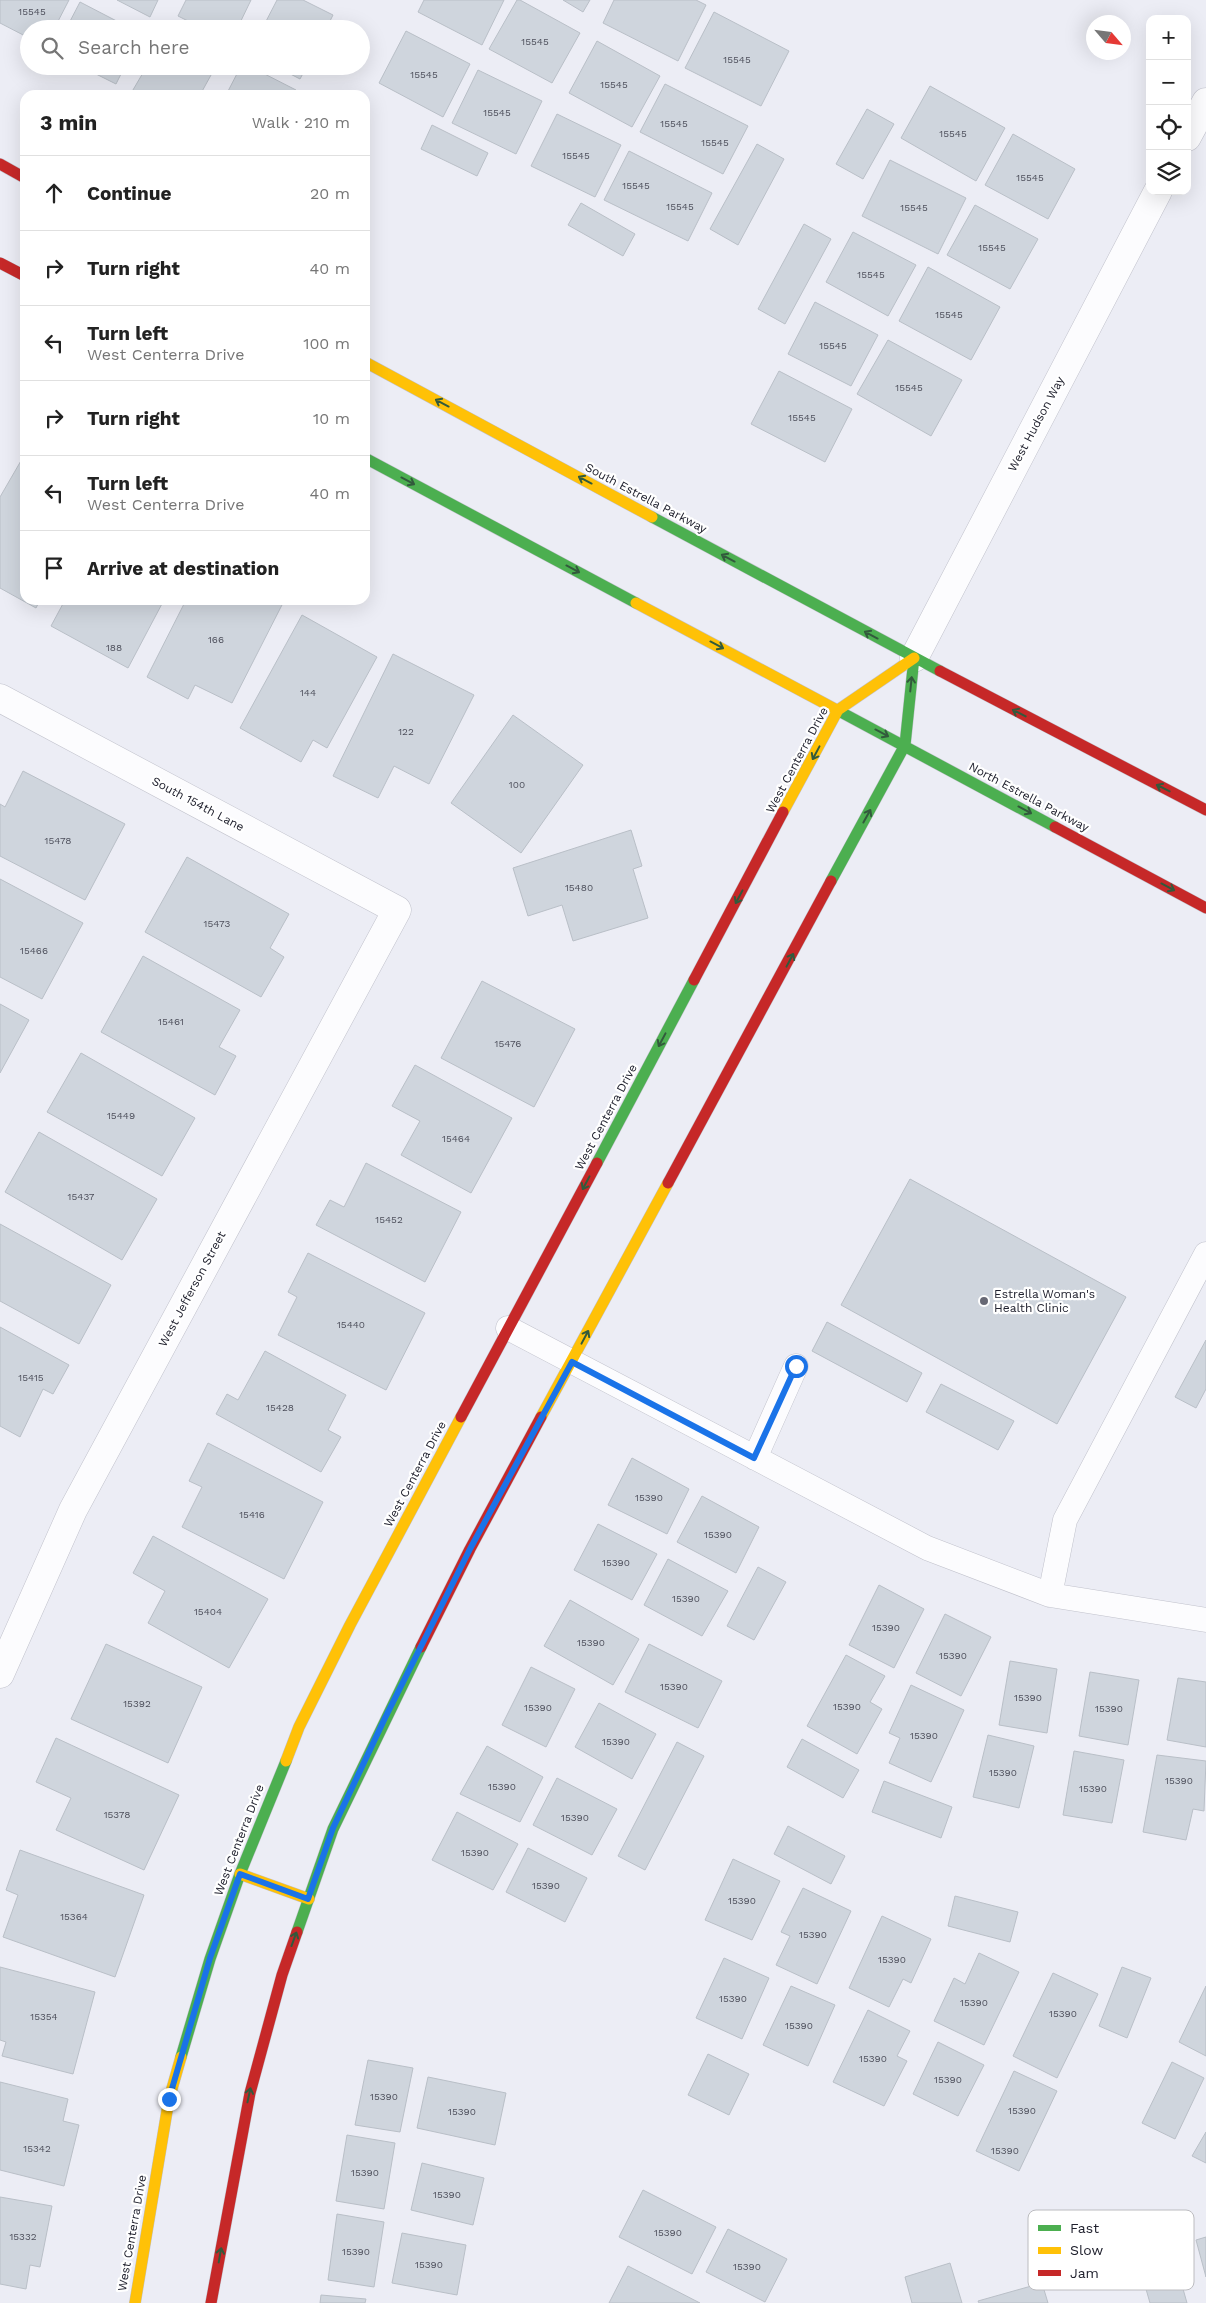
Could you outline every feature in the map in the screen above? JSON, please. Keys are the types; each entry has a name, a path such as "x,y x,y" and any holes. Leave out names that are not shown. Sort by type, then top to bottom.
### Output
{"street":[{"path":"1191,129 1206,102"},
{"path":"0,164 20,175"},
{"name":"West Hudson Way","path":"914,658 1156,195"},
{"path":"0,263 20,273"},
{"name":"South Estrella Parkway","path":"370,365 914,658"},
{"path":"370,461 838,710"},
{"path":"211,2303 250,2093 282,1974 333,1828 385,1718 470,1549 905,745 914,658 1206,810"},
{"name":"West Centerra Drive","path":"135,2303 169,2099 210,1958 240,1874 299,1727 350,1625 838,710 914,658"},
{"name":"South 154th Lane","path":"0,698 397,910"},
{"name":"North Estrella Parkway","path":"838,710 1206,908"},
{"name":"West Jefferson Street","path":"0,1674 73,1510 397,910"},
{"path":"240,1874 308,1899"}],"lane":[{"path":"1050,1595 1065,1520 1206,1254"},
{"path":"508,1328 926,1548 1050,1595 1206,1620"},
{"path":"754,1458 796,1366"}],"building":[{"path":"0,0 69,0 59,20 20,20 20,33 0,23"},
{"path":"117,0 158,0 150,17"},
{"path":"186,0 251,0 241,20 186,20 178,16"},
{"path":"277,0 303,0 333,15 330,20 267,20"},
{"path":"424,0 504,0 482,45 418,12"},
{"path":"517,0 580,33 552,83 489,49"},
{"path":"563,0 590,0 583,12"},
{"path":"614,0 696,0 706,5 678,61 603,23"},
{"path":"80,2 115,20 71,20"},
{"path":"714,12 789,51 761,106 685,68"},
{"path":"406,31 470,64 443,117 379,83"},
{"path":"597,41 660,76 632,127 569,93"},
{"path":"478,70 542,101 516,154 452,123"},
{"path":"98,75 120,75 116,84"},
{"path":"142,75 211,75 203,90 133,90"},
{"path":"236,75 267,75 296,90 229,90"},
{"path":"292,75 302,75 300,79"},
{"path":"665,84 748,126 723,174 640,132"},
{"path":"930,86 1005,128 976,181 901,138"},
{"path":"867,109 894,124 863,179 836,164"},
{"path":"557,114 621,145 595,197 531,166"},
{"path":"432,125 488,153 477,176 421,149"},
{"path":"1013,134 1075,169 1048,219 985,185"},
{"path":"757,144 784,159 738,245 710,229"},
{"path":"629,151 712,193 688,241 604,200"},
{"path":"890,160 966,198 938,254 862,216"},
{"path":"581,203 635,234 623,256 568,225"},
{"path":"975,205 1038,239 1010,289 947,255"},
{"path":"804,224 831,239 785,324 758,309"},
{"path":"853,232 916,265 888,316 826,282"},
{"path":"928,267 1000,307 971,360 899,321"},
{"path":"815,302 878,335 851,386 788,354"},
{"path":"888,340 962,380 931,436 857,394"},
{"path":"779,371 852,409 825,462 751,424"},
{"path":"20,462 20,599 0,588 0,497"},
{"path":"62,605 161,605 128,668 51,626"},
{"path":"183,605 282,605 232,703 195,685 188,699 147,677"},
{"path":"302,615 377,657 327,748 313,740 301,762 240,728"},
{"path":"393,654 474,695 429,784 394,766 378,798 333,776"},
{"path":"513,715 583,765 521,853 451,803"},
{"path":"23,771 125,824 85,900 0,856 0,804 5,807"},
{"path":"631,830 642,866 633,869 648,918 573,941 562,905 528,916 513,868"},
{"path":"187,857 289,914 270,948 284,957 261,997 145,932"},
{"path":"0,879 83,923 42,999 0,977"},
{"path":"143,956 240,1010 219,1047 236,1056 215,1095 101,1032"},
{"path":"482,981 575,1029 534,1107 441,1058"},
{"path":"0,1004 29,1020 0,1073"},
{"path":"81,1053 195,1118 162,1176 47,1112"},
{"path":"415,1065 512,1118 471,1193 401,1155 420,1121 392,1106"},
{"path":"39,1132 157,1199 122,1260 5,1192"},
{"path":"366,1163 461,1212 425,1282 316,1225 330,1200 344,1207"},
{"name":"Estrella Woman's Health Clinic","path":"910,1179 1126,1297 1057,1424 841,1305"},
{"path":"0,1224 111,1285 79,1344 0,1301"},
{"path":"308,1253 425,1313 386,1390 278,1335 297,1297 288,1292"},
{"path":"827,1322 922,1373 907,1402 812,1351"},
{"path":"0,1327 69,1365 53,1394 43,1389 20,1437 0,1426"},
{"path":"1206,1340 1206,1389 1196,1408 1175,1397"},
{"path":"265,1351 346,1395 328,1430 341,1437 321,1472 216,1414 227,1394 238,1400"},
{"path":"941,1384 1014,1421 998,1450 926,1412"},
{"path":"208,1443 323,1502 284,1579 182,1527 202,1487 189,1481"},
{"path":"632,1458 689,1489 667,1534 608,1505"},
{"path":"702,1496 759,1527 736,1573 677,1542"},
{"path":"598,1524 657,1554 632,1600 574,1570"},
{"path":"153,1536 268,1599 229,1668 148,1623 165,1591 133,1573"},
{"path":"668,1559 728,1591 702,1636 644,1605"},
{"path":"758,1567 786,1582 754,1640 727,1626"},
{"path":"879,1585 924,1609 894,1668 849,1645"},
{"path":"570,1600 639,1639 613,1685 544,1646"},
{"path":"945,1614 991,1637 961,1696 916,1673"},
{"path":"106,1644 202,1687 168,1763 71,1719"},
{"path":"649,1644 722,1681 698,1728 625,1692"},
{"path":"846,1655 885,1676 870,1702 882,1709 857,1754 807,1726"},
{"path":"1010,1661 1057,1669 1047,1733 999,1725"},
{"path":"531,1667 575,1689 546,1747 502,1725"},
{"path":"1090,1672 1139,1680 1128,1745 1079,1736"},
{"path":"1178,1678 1206,1682 1206,1747 1167,1740"},
{"path":"911,1685 964,1710 931,1782 889,1763 900,1738 889,1733"},
{"path":"599,1703 656,1734 632,1779 575,1747"},
{"path":"988,1735 1034,1746 1019,1808 973,1797"},
{"path":"56,1738 179,1795 144,1870 56,1830 71,1798 36,1782"},
{"path":"802,1739 859,1770 843,1798 787,1767"},
{"path":"677,1742 704,1756 645,1870 618,1856"},
{"path":"487,1746 543,1777 520,1822 460,1794"},
{"path":"1074,1751 1124,1760 1112,1823 1063,1815"},
{"path":"1157,1755 1206,1761 1204,1811 1193,1809 1186,1840 1143,1832"},
{"path":"557,1778 617,1809 592,1855 533,1825"},
{"path":"884,1781 952,1807 941,1838 872,1812"},
{"path":"457,1812 518,1844 493,1890 432,1860"},
{"path":"788,1826 845,1856 831,1884 774,1854"},
{"path":"528,1848 587,1878 565,1922 506,1892"},
{"path":"20,1850 144,1895 115,1977 3,1937 18,1895 6,1890"},
{"path":"733,1859 780,1881 752,1940 705,1920"},
{"path":"803,1888 851,1911 817,1984 776,1965 790,1936 781,1932"},
{"path":"955,1896 1018,1912 1010,1942 948,1926"},
{"path":"882,1916 931,1939 911,1983 903,1979 889,2007 849,1988"},
{"path":"979,1953 1019,1972 984,2045 934,2021 954,1978 965,1984"},
{"path":"724,1958 769,1978 742,2039 696,2018"},
{"path":"0,1967 95,1992 73,2074 2,2056 6,2042 0,2040"},
{"path":"1122,1967 1151,1978 1127,2038 1099,2026"},
{"path":"1053,1973 1098,1994 1057,2078 1013,2056"},
{"path":"791,1986 835,2005 808,2066 763,2045"},
{"path":"1206,1986 1206,2056 1179,2042"},
{"path":"868,2010 910,2031 897,2056 907,2061 884,2106 833,2082"},
{"path":"938,2042 984,2065 958,2116 913,2094"},
{"path":"708,2054 749,2074 729,2115 688,2095"},
{"path":"368,2060 413,2068 400,2132 355,2125"},
{"path":"1172,2062 1204,2078 1175,2139 1142,2123"},
{"path":"1014,2071 1057,2091 1019,2171 976,2151"},
{"path":"428,2077 506,2093 495,2145 417,2128"},
{"path":"0,2082 68,2099 63,2121 79,2125 64,2186 0,2170"},
{"path":"1206,2132 1206,2163 1192,2156"},
{"path":"347,2135 395,2143 384,2209 336,2201"},
{"path":"422,2163 484,2178 473,2225 411,2210"},
{"path":"643,2190 716,2227 692,2274 619,2237"},
{"path":"0,2197 52,2206 40,2267 30,2265 26,2289 0,2284"},
{"path":"337,2214 384,2222 374,2287 328,2280"},
{"path":"728,2229 787,2259 765,2302 706,2272"},
{"path":"402,2233 466,2245 457,2295 392,2283"},
{"path":"1206,2237 1206,2277 1196,2240"},
{"path":"950,2263 962,2303 912,2303 905,2277"},
{"path":"628,2266 700,2303 609,2303"},
{"path":"1028,2287 1028,2290 1044,2290 1048,2303 979,2303 978,2301"},
{"path":"1146,2290 1183,2290 1187,2303 1150,2303"},
{"path":"321,2295 366,2299 365,2303 320,2303"}],"traffic: fast":[{"path":"370,461 636,603"},
{"path":"652,517 940,671"},
{"path":"831,881 905,745 914,658"},
{"path":"837,710 1055,827"},
{"path":"597,1163 694,980"},
{"path":"297,1932 333,1829 421,1647"},
{"path":"181,2057 210,1959 240,1874 286,1761"}],"traffic: slow":[{"path":"370,365 652,517"},
{"path":"636,603 837,710"},
{"path":"783,812 838,710 914,658"},
{"path":"541,1417 668,1183"},
{"path":"286,1761 299,1727 350,1625 461,1417"},
{"path":"240,1874 309,1899"},
{"path":"135,2303 169,2099 181,2057"}],"traffic: jam":[{"path":"0,164 20,175"},
{"path":"0,263 20,273"},
{"path":"940,671 1206,810"},
{"path":"694,980 783,812"},
{"path":"1055,827 1206,908"},
{"path":"668,1183 831,881"},
{"path":"461,1417 597,1163"},
{"path":"421,1647 470,1549 541,1417"},
{"path":"211,2303 250,2093 282,1975 297,1932"}],"place":[{"name":"Estrella Woman's Health Clinic","path":"984,1301"}],"route":[{"path":"169,2099 210,1958 240,1874 308,1899 333,1828 385,1718 470,1549 572,1362 754,1458 796,1366"}]}
